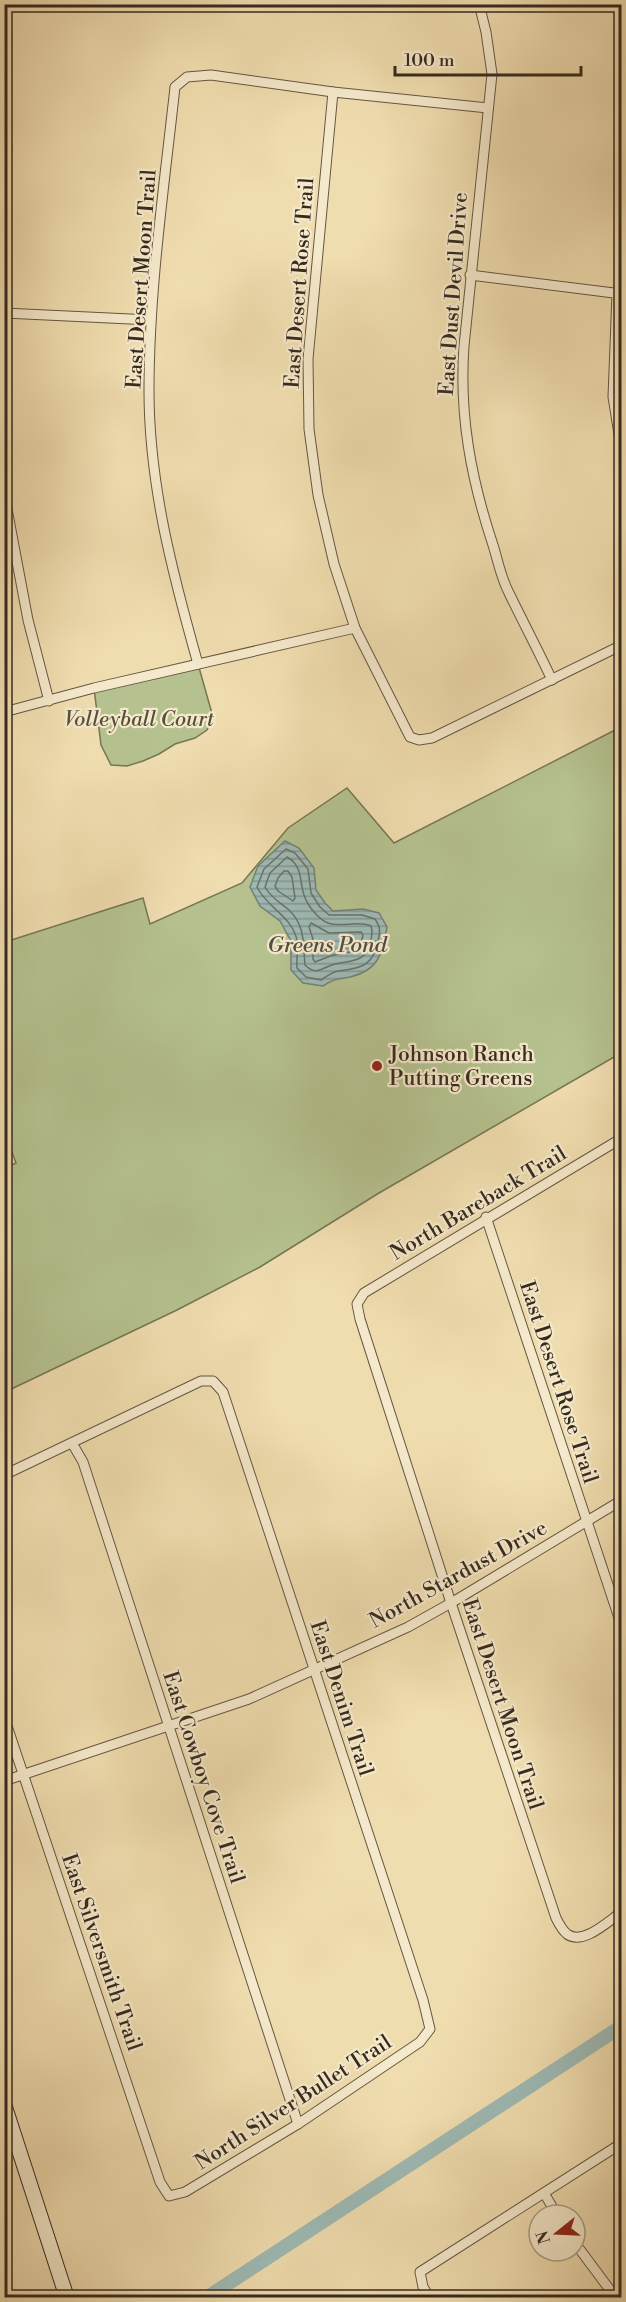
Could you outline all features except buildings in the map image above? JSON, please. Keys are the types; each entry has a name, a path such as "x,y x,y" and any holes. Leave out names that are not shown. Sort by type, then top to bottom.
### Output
{"street":[{"name":"East Dust Devil Drive","path":"478,4 486,32 492,74 461,381 469,458 479,503 508,591 552,680"},
{"name":"East Desert Moon Trail","path":"198,664 176,583 159,506 149,393 151,320 175,87 187,77 211,75 333,92"},
{"path":"333,92 488,108"},
{"name":"East Desert Rose Trail","path":"333,92 308,359 309,429 318,495 334,564 355,628 410,737 419,740 432,738 552,680"},
{"path":"4,126 7,147 4,200"},
{"path":"470,275 619,294 613,397 621,453"},
{"path":"4,313 151,320"},
{"path":"4,493 28,620 49,701"},
{"path":"4,712 355,628"},
{"path":"552,680 621,645"},
{"name":"North Bareback Trail","path":"357,1304 364,1293 486,1218 621,1141"},
{"name":"East Desert Rose Trail","path":"486,1218 621,1626"},
{"name":"East Desert Moon Trail","path":"357,1304 451,1603 556,1918 565,1933 573,1937 584,1937 621,1912"},
{"name":"East Denim Trail","path":"72,1443 201,1381 213,1382 223,1392 423,2000 430,2029"},
{"path":"4,1475 72,1443"},
{"name":"East Cowboy Cove Trail","path":"72,1443 83,1462 298,2124"},
{"name":"North Stardust Drive","path":"4,1781 249,1699 408,1627 621,1500"},
{"name":"East Silversmith Trail","path":"4,1717 160,2182 169,2196"},
{"name":"North Silver Bullet Trail","path":"169,2196 185,2192 298,2124 420,2042 430,2029"},
{"path":"4,2104 67,2298"},
{"path":"430,2298 423,2287 420,2271 621,2143"},
{"path":"544,2193 550,2203"},
{"path":"587,2259 616,2298"}],"green space":[{"name":"Volleyball Court","path":"198,664 213,717 207,730 195,738 175,744 143,761 127,766 111,765 101,745 94,688"},
{"name":"Johnson Ranch Putting Greens","path":"621,727 621,1053 379,1193 260,1267 177,1310 5,1392 4,1173 7,1167 16,1163 4,1131 5,942 143,898 150,924 242,883 288,828 347,788 394,843"}],"water":[{"name":"Greens Pond","path":"285,841 299,848 314,868 316,890 333,911 363,909 379,913 387,927 385,937 378,960 367,970 323,986 303,983 291,970 291,941 280,921 260,906 250,887 258,866"}],"waterway":[{"path":"206,2298 622,2026"}],"place":[{"name":"Johnson Ranch Putting Greens","path":"377,1066"}]}
